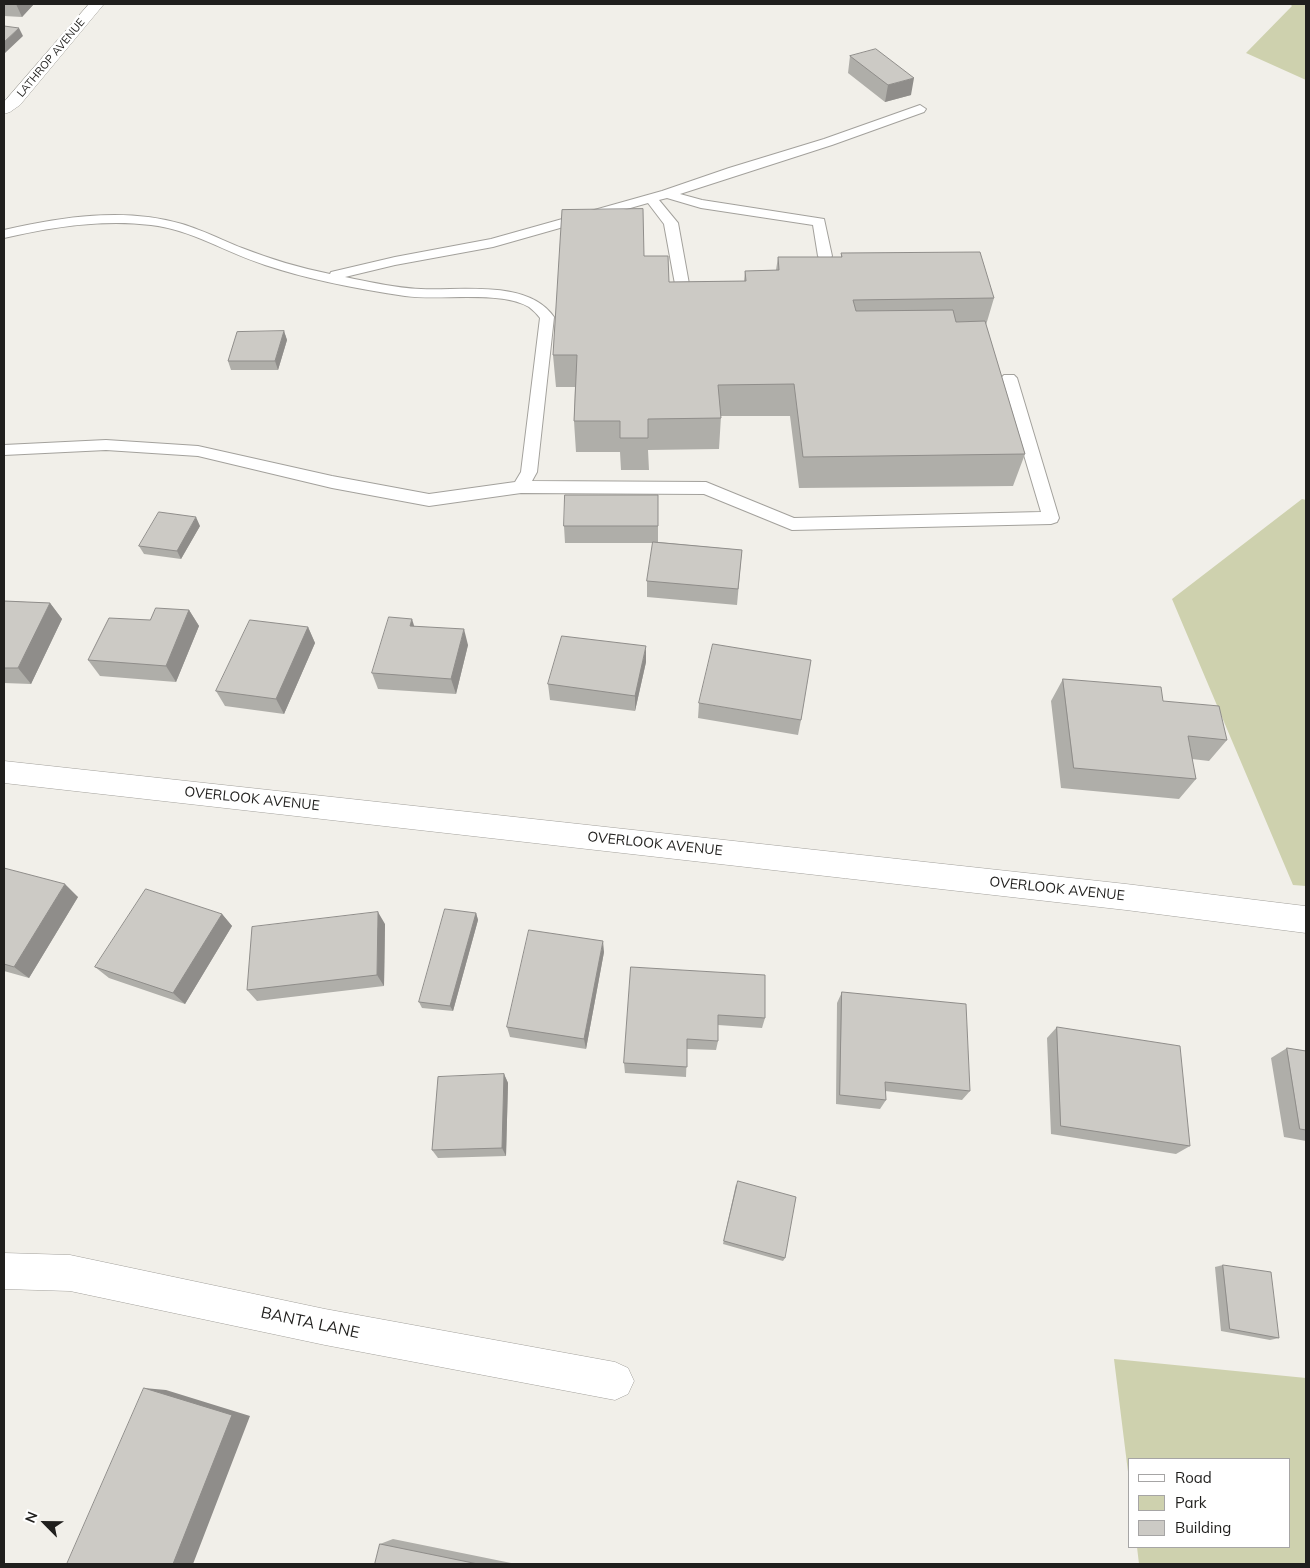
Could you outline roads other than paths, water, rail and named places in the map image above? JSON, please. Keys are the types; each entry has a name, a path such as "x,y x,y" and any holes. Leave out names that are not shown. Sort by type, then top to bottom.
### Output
{"street":[{"name":"LATHROP AVENUE","path":"4,109 14,102 30,84 96,4"},
{"path":"12,82 30,84"},
{"name":"OVERLOOK AVENUE","path":"4,772 1126,897 1305,920"},
{"name":"BANTA LANE","path":"4,1271 70,1272 325,1327 615,1381"}],"lane":[{"path":"329,277 493,243 667,194 732,171 828,142 920,109"},
{"path":"667,194 701,204 819,222 825,256"},
{"path":"650,198 671,224 684,295"},
{"path":"4,234 91,220 127,219 154,221 190,230 251,256 329,277 408,292 514,296 534,304 547,317 529,472 521,487"},
{"path":"4,450 106,445 198,451 332,482 429,500 521,487 706,488 792,524 1051,518 1009,378"}]}
